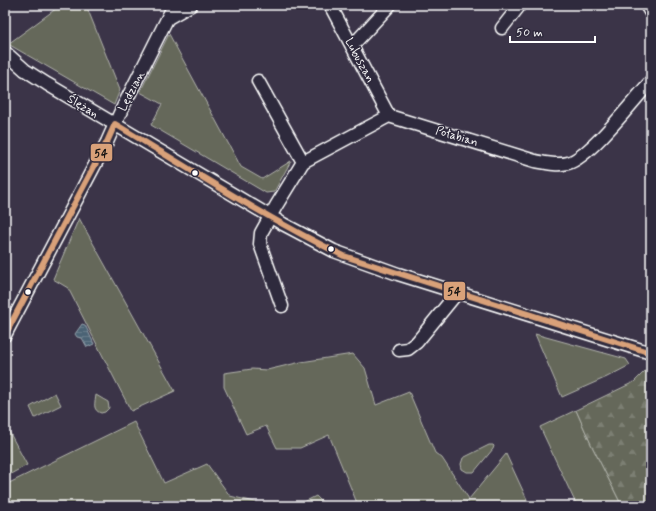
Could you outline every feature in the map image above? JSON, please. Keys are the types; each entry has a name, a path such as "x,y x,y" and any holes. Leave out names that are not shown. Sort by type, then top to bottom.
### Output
{"street":[{"name":"Lędzian","path":"5,335 107,142 114,124 174,5"},
{"path":"168,18 191,5"},
{"name":"Lubuszan","path":"330,5 389,116"},
{"path":"352,46 390,5"},
{"path":"502,28 520,5"},
{"path":"646,5 651,13"},
{"name":"Ślężan","path":"5,52 33,75 114,124 315,242 344,256 457,293 651,353"},
{"path":"258,81 303,162"},
{"name":"Połabian","path":"389,116 535,161 558,165 572,162 585,154 602,137 651,81"},
{"path":"282,306 260,244 261,233 270,216 303,162 389,116"},
{"path":"400,350 408,349 417,342 457,293"}],"green space":[{"path":"61,5 86,5 120,90 114,105 8,44"},
{"path":"169,34 241,167 262,179 291,161 274,192 266,193 151,125 162,104 140,92"},
{"path":"79,218 175,391 131,411 68,288 53,279"},
{"path":"535,334 626,359 630,365 562,397"},
{"path":"353,354 365,368 376,405 409,392 435,453 442,458 469,499 506,454 530,506 468,506 468,500 463,506 348,506 357,503 329,435 300,448 277,448 266,426 246,434 224,387 224,373 252,369 267,370 301,362"},
{"path":"651,368 651,506 622,506 576,410 634,382 645,371"},
{"path":"55,393 61,405 35,418 30,407"},
{"path":"96,395 108,402 109,408 105,412 101,413 96,410"},
{"path":"576,410 622,506 577,506 540,427"},
{"path":"134,422 164,483 207,464 230,496 255,502 263,506 5,506 5,485"},
{"path":"5,424 27,465 5,477"},
{"path":"489,445 494,446 493,449 474,472 467,472 462,469 461,464 463,458"},
{"path":"316,496 326,506 304,506 302,503"}],"water":[{"path":"82,324 85,325 94,344 87,347 82,338 77,337 75,334"}],"transit line":[{"name":"54","path":"5,335 107,142 115,124 285,226 344,256 651,353"}]}
